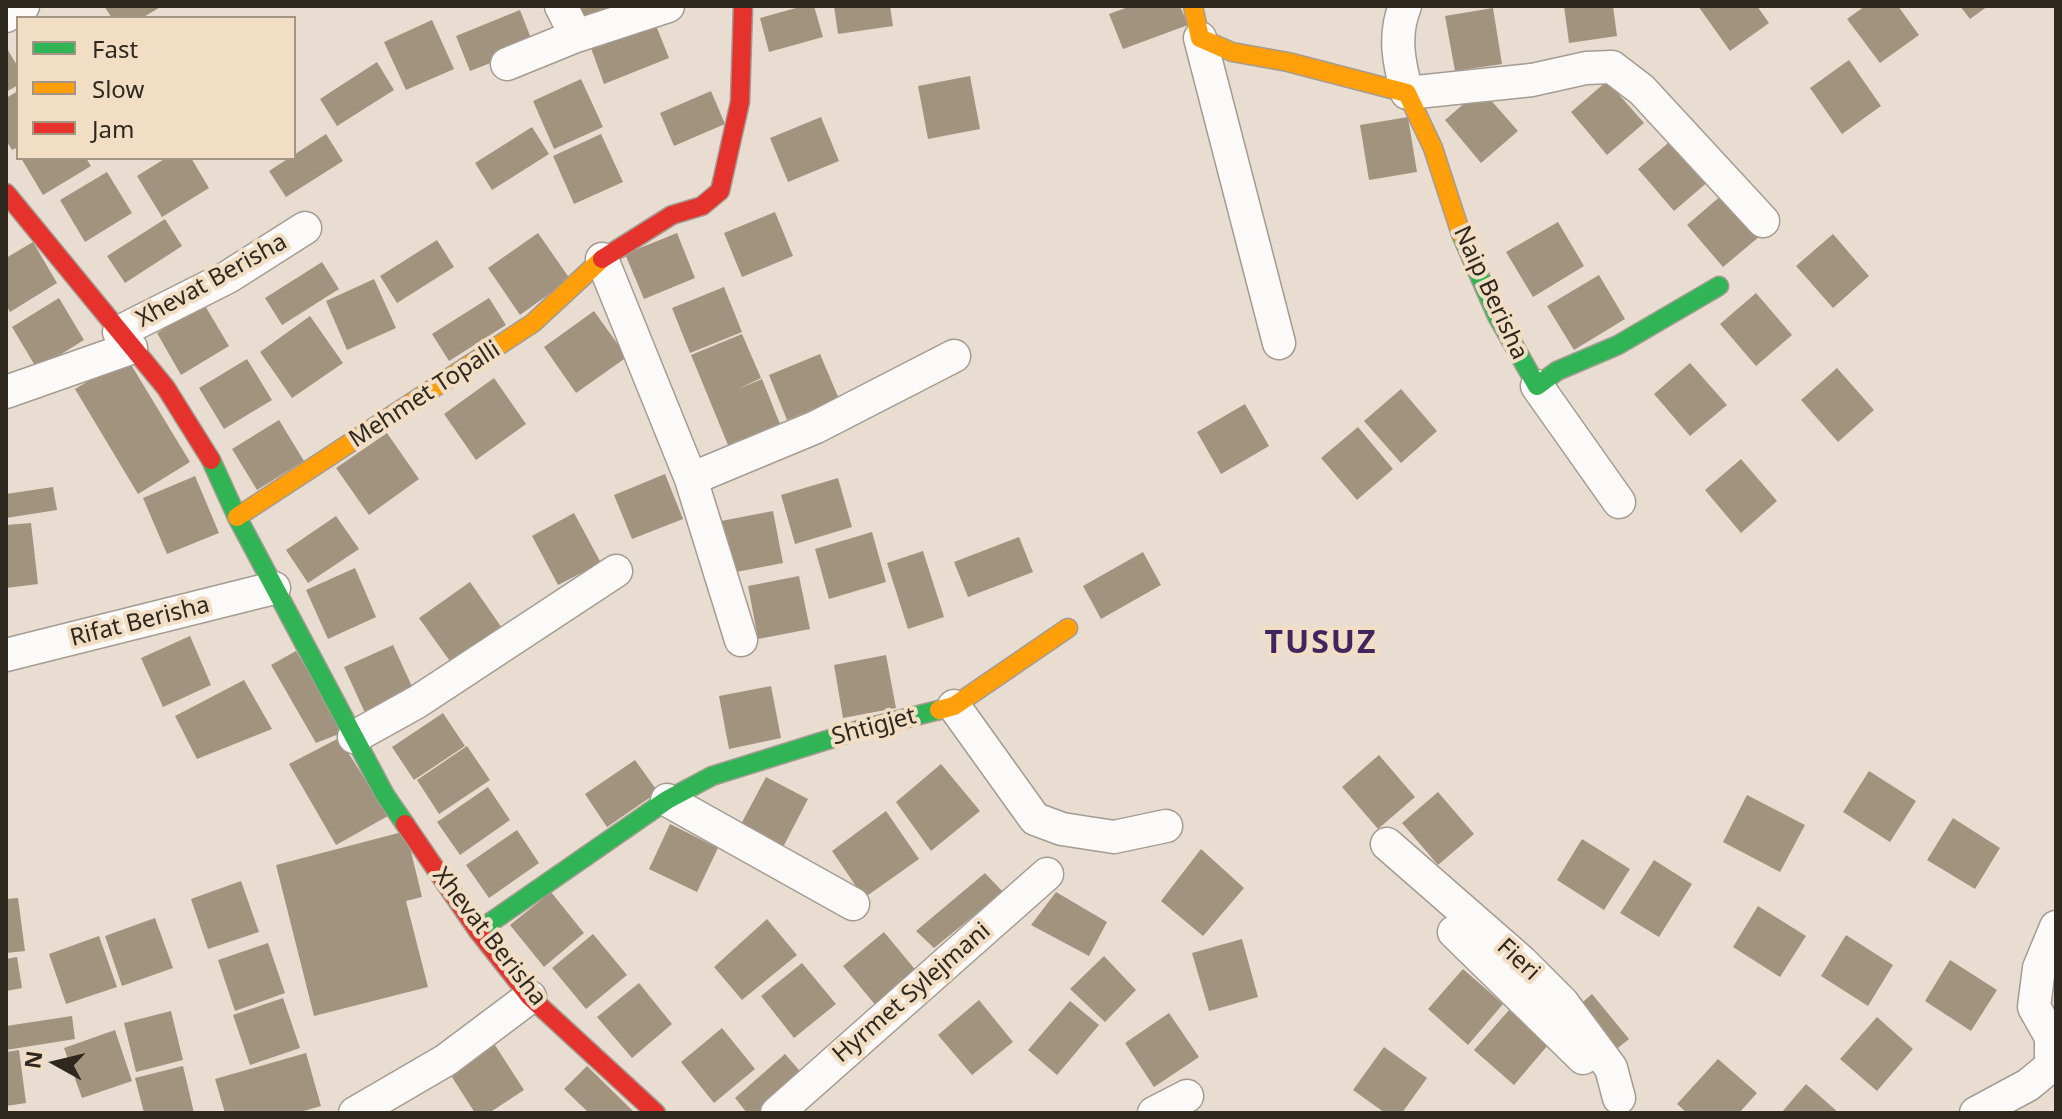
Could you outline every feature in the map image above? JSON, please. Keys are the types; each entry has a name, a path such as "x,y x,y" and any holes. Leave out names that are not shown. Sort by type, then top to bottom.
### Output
{"street":[{"path":"6,16 23,6"},
{"path":"561,6 576,36"},
{"path":"507,64 576,36 668,6"},
{"name":"Mehmet Topalli","path":"237,517 533,323 602,259 672,215 702,206 720,191 740,102 743,6"},
{"path":"1193,6 1279,343"},
{"name":"Naip Berisha","path":"1405,6 1400,19 1397,57 1407,93 1432,139 1465,244 1518,357 1537,386 1557,371 1618,345 1719,286"},
{"path":"1200,38 1232,52 1288,62 1407,93 1532,80 1586,68 1612,67 1642,90 1763,221"},
{"name":"Xhevat Berisha","path":"6,193 166,388 207,450 237,517 385,795 478,931 530,997 656,1113"},
{"name":"Xhevat Berisha","path":"125,340 305,228"},
{"path":"602,259 691,479 741,640"},
{"path":"6,392 125,340"},
{"path":"691,479 816,427 954,356"},
{"path":"1537,386 1619,502"},
{"path":"354,737 417,702 616,571"},
{"name":"Rifat Berisha","path":"6,655 274,588"},
{"name":"Shtigjet","path":"478,931 667,800 712,776 859,730 954,706 1068,628"},
{"path":"954,706 1035,819 1062,829 1114,837 1166,826"},
{"path":"667,800 853,904"},
{"name":"Fieri","path":"1387,844 1562,1002 1611,1068 1626,1105"},
{"name":"Hyrmet Sylejmani","path":"777,1113 1047,874"},
{"path":"1976,1113 2028,1085 2054,1064 2051,1037 2034,1007 2039,968 2056,927"},
{"name":"Fieri","path":"1454,932 1568,1041 1626,1105"},
{"path":"355,1113 446,1060 530,997"},
{"path":"1154,1113 1187,1096"}],"building":[{"path":"104,6 162,6 145,16 111,16"},
{"path":"573,6 635,6 581,27"},
{"path":"814,6 823,37 769,52 760,18"},
{"path":"834,6 890,6 893,26 838,34"},
{"path":"1131,6 1180,6 1188,25 1123,49 1109,14"},
{"path":"1564,6 1613,6 1617,36 1569,43"},
{"path":"1698,6 1757,6 1769,23 1730,51"},
{"path":"1865,6 1898,6 1919,35 1880,63 1847,19"},
{"path":"1960,6 1988,6 1970,19"},
{"path":"1493,8 1502,64 1455,71 1445,16"},
{"path":"520,10 534,46 470,71 456,36"},
{"path":"432,20 454,69 406,90 384,42"},
{"path":"655,23 669,58 604,84 591,48"},
{"path":"6,47 16,64 16,86 6,92"},
{"path":"1849,60 1881,106 1842,134 1810,88"},
{"path":"377,62 394,90 337,126 320,99"},
{"path":"970,76 980,129 928,139 918,86"},
{"path":"581,79 603,127 554,149 533,101"},
{"path":"1607,81 1644,123 1607,155 1571,112"},
{"path":"1481,89 1518,131 1481,163 1445,120"},
{"path":"711,91 725,124 674,146 660,113"},
{"path":"16,92 16,148 12,150 6,140 6,98"},
{"path":"821,117 839,161 788,182 770,138"},
{"path":"1408,117 1417,172 1369,180 1360,125"},
{"path":"532,127 549,154 492,190 475,163"},
{"path":"326,134 343,161 286,197 269,171 286,160 296,160 296,153"},
{"path":"601,134 623,182 574,204 553,156"},
{"path":"1674,138 1710,180 1674,211 1638,169"},
{"path":"22,160 87,160 91,166 43,195"},
{"path":"163,160 192,160 209,188 162,217 137,176"},
{"path":"107,172 132,213 85,242 60,200"},
{"path":"1723,194 1760,236 1723,267 1687,225"},
{"path":"775,212 793,256 742,277 724,233"},
{"path":"165,219 182,246 125,283 107,256"},
{"path":"1558,222 1584,266 1533,297 1506,252"},
{"path":"538,233 570,279 520,315 488,268"},
{"path":"677,233 695,278 644,299 625,254"},
{"path":"1833,234 1869,276 1833,308 1796,266"},
{"path":"437,240 454,267 397,303 380,276"},
{"path":"33,242 57,283 10,312 6,305 6,258"},
{"path":"322,262 339,289 282,325 265,298"},
{"path":"1599,275 1625,319 1574,350 1547,306"},
{"path":"374,279 396,328 347,350 326,301"},
{"path":"724,287 742,332 690,353 672,308"},
{"path":"1756,293 1792,335 1756,366 1720,324"},
{"path":"59,298 84,340 37,369 12,327"},
{"path":"489,298 506,325 449,361 432,334"},
{"path":"204,304 229,346 181,375 157,333"},
{"path":"594,311 627,357 576,393 544,347"},
{"path":"310,316 343,363 292,398 260,352"},
{"path":"742,334 761,378 738,389 762,379 780,424 728,445 691,355"},
{"path":"820,354 839,399 787,420 769,375"},
{"path":"127,358 190,462 138,494 75,389"},
{"path":"247,359 272,400 224,429 199,388"},
{"path":"1690,363 1727,405 1690,436 1654,394"},
{"path":"1837,368 1874,410 1838,442 1801,400"},
{"path":"494,378 526,424 476,460 444,414"},
{"path":"1401,389 1437,431 1401,463 1364,421"},
{"path":"1245,404 1269,446 1221,474 1197,432"},
{"path":"279,420 304,461 257,490 232,449"},
{"path":"1358,427 1393,469 1357,500 1321,458"},
{"path":"387,433 419,479 369,515 336,468"},
{"path":"1741,459 1777,501 1741,533 1705,490"},
{"path":"665,474 683,519 632,539 614,495"},
{"path":"195,476 219,533 167,554 143,498"},
{"path":"838,478 852,527 795,544 781,495"},
{"path":"53,487 57,510 6,518 6,494"},
{"path":"773,511 783,563 731,573 721,521"},
{"path":"574,513 601,563 558,585 532,536"},
{"path":"336,516 359,549 308,583 286,550"},
{"path":"31,523 38,584 6,588 6,525"},
{"path":"872,532 886,582 829,599 815,549"},
{"path":"1019,537 1033,572 968,597 954,562"},
{"path":"923,551 944,617 908,629 887,563"},
{"path":"1143,552 1161,585 1101,619 1083,586"},
{"path":"355,568 376,617 328,639 306,590"},
{"path":"799,576 810,629 758,639 748,586"},
{"path":"470,582 502,628 452,664 419,618"},
{"path":"190,636 211,685 163,707 141,658"},
{"path":"393,645 415,693 366,715 344,667"},
{"path":"296,651 344,732 316,743 271,665"},
{"path":"886,655 896,708 843,718 834,665"},
{"path":"244,680 272,729 197,759 175,716"},
{"path":"771,686 781,738 729,749 719,696"},
{"path":"443,713 465,746 414,780 392,747"},
{"path":"339,738 388,816 336,845 289,764"},
{"path":"467,746 490,780 439,814 417,780"},
{"path":"1379,755 1415,797 1378,829 1342,787"},
{"path":"635,760 658,792 607,827 585,794"},
{"path":"941,764 980,811 931,851 896,802"},
{"path":"1869,771 1916,801 1890,842 1843,812"},
{"path":"766,777 808,799 782,849 740,826"},
{"path":"488,787 510,820 460,855 437,822"},
{"path":"1438,792 1474,834 1438,865 1402,823"},
{"path":"1747,795 1805,825 1780,872 1723,842"},
{"path":"886,811 919,859 864,898 832,851"},
{"path":"1953,818 2000,848 1975,889 1927,860"},
{"path":"670,824 718,848 697,892 649,869"},
{"path":"517,830 539,863 489,898 466,865"},
{"path":"406,831 422,897 406,901 428,987 314,1016 276,865"},
{"path":"1582,839 1630,869 1604,910 1557,880"},
{"path":"1201,849 1244,888 1203,936 1161,901"},
{"path":"1654,860 1692,884 1659,937 1620,913"},
{"path":"985,873 1003,892 934,948 916,931"},
{"path":"241,881 259,932 208,949 191,899"},
{"path":"551,892 584,933 544,967 510,925"},
{"path":"1056,892 1107,922 1089,956 1031,925"},
{"path":"18,898 25,951 6,953 6,899"},
{"path":"1758,906 1806,936 1780,977 1733,947"},
{"path":"155,918 173,968 122,986 105,936"},
{"path":"767,919 797,955 742,1000 714,967"},
{"path":"884,932 918,973 877,1007 843,966"},
{"path":"593,934 627,975 586,1009 552,968"},
{"path":"1846,935 1893,965 1868,1006 1821,976"},
{"path":"99,936 117,987 66,1004 49,954"},
{"path":"1242,939 1258,997 1209,1011 1192,953"},
{"path":"268,943 285,993 235,1011 218,960"},
{"path":"1104,956 1136,990 1105,1022 1070,989"},
{"path":"17,957 22,988 6,991 6,959"},
{"path":"1950,960 1997,990 1971,1031 1925,1001"},
{"path":"802,963 836,1004 794,1038 761,996"},
{"path":"1463,969 1503,1004 1468,1045 1428,1009"},
{"path":"639,983 672,1024 632,1058 597,1017"},
{"path":"1592,994 1629,1039 1614,1051 1577,1007"},
{"path":"283,998 300,1048 250,1065 233,1015"},
{"path":"979,1000 1013,1042 972,1075 938,1035"},
{"path":"1070,1001 1099,1025 1057,1075 1028,1050"},
{"path":"1509,1010 1548,1045 1514,1085 1474,1050"},
{"path":"171,1011 183,1060 136,1072 124,1023"},
{"path":"1169,1013 1199,1057 1154,1087 1125,1043"},
{"path":"72,1016 75,1039 6,1050 6,1026"},
{"path":"1877,1017 1913,1049 1877,1091 1840,1059"},
{"path":"722,1028 755,1069 714,1103 681,1062"},
{"path":"115,1030 132,1081 82,1098 64,1048"},
{"path":"495,1045 524,1090 489,1113 475,1113 450,1074"},
{"path":"1384,1047 1427,1078 1402,1113 1385,1113 1353,1090"},
{"path":"19,1050 26,1103 6,1106 6,1052"},
{"path":"306,1053 321,1106 297,1113 225,1113 215,1079"},
{"path":"785,1054 806,1078 766,1113 747,1113 735,1098"},
{"path":"1718,1059 1757,1093 1739,1113 1687,1113 1677,1104"},
{"path":"183,1066 194,1113 144,1113 135,1078"},
{"path":"587,1066 635,1113 589,1113 564,1089"},
{"path":"1806,1084 1839,1113 1781,1113"}],"traffic: fast":[{"path":"1461,234 1497,316 1537,386 1557,371 1618,345 1719,286"},
{"path":"211,460 237,517 385,795 405,824"},
{"path":"478,931 667,800 712,776 859,730 939,710"}],"traffic: slow":[{"path":"1193,6 1200,38 1232,52 1288,62 1407,93 1433,148 1461,234"},
{"path":"237,517 533,323 602,259"},
{"path":"939,710 954,706 1068,628"}],"traffic: jam":[{"path":"602,259 672,215 702,206 720,191 740,102 743,6"},
{"path":"6,193 166,388 211,460"},
{"path":"405,824 478,931 530,997 656,1113"}],"district":[{"name":"TUSUZ","path":"1321,644"}]}
